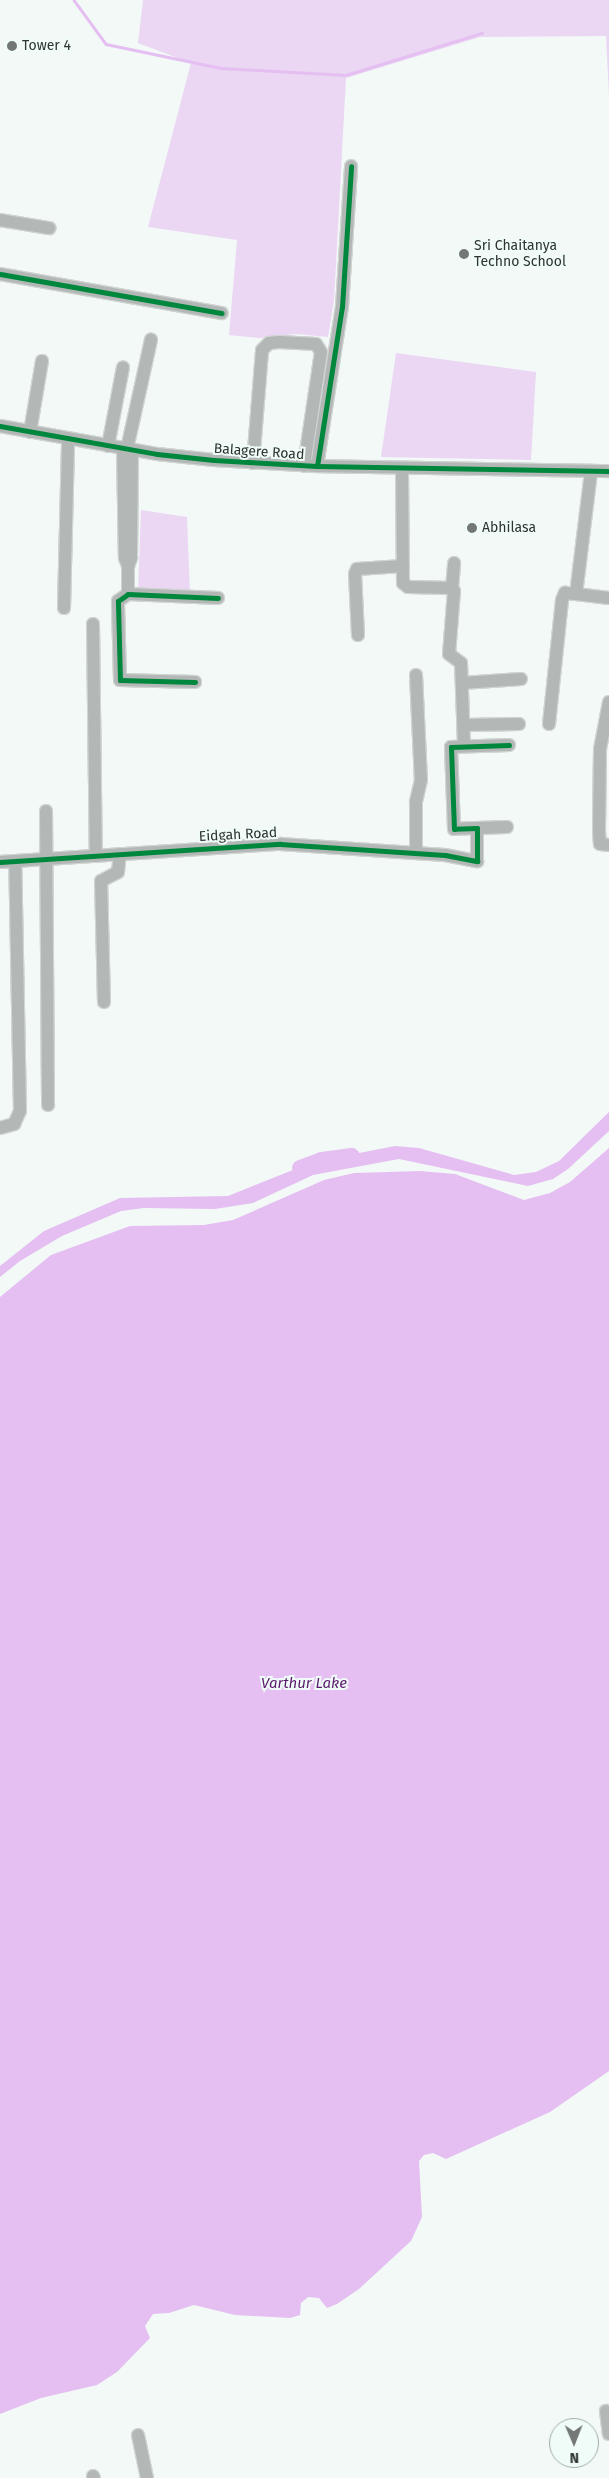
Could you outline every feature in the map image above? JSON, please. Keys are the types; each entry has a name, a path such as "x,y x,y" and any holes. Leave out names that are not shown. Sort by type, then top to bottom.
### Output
{"street":[{"path":"311,466 342,307 351,166"},
{"path":"0,220 49,228"},
{"path":"0,274 222,313"},
{"path":"128,594 128,566 125,558 127,449 151,340"},
{"path":"254,463 262,350 269,344 279,342 316,344 321,352 311,466"},
{"path":"30,432 42,361"},
{"path":"108,446 123,367"},
{"name":"Balagere Road","path":"0,426 127,449 254,463 311,466 609,471"},
{"path":"64,608 68,439"},
{"path":"402,468 403,583 408,587 452,588"},
{"path":"576,594 591,471"},
{"path":"454,563 449,654 461,663 464,746"},
{"path":"358,636 355,574 357,569 403,566"},
{"path":"195,682 120,680 118,601 128,594 218,598"},
{"path":"549,724 563,595 576,594 609,598"},
{"path":"93,624 96,856"},
{"path":"416,675 421,780 416,802 416,853"},
{"path":"462,683 521,679"},
{"path":"605,845 600,749 609,702"},
{"path":"464,725 519,724"},
{"path":"507,827 454,829 451,747 509,745"},
{"path":"46,811 48,1105"},
{"name":"Eidgah Road","path":"0,862 280,844 416,853 477,861 477,828"},
{"path":"104,1002 102,882 118,872 120,854"},
{"path":"0,1128 14,1124 20,1111 15,861"},
{"path":"606,2411 609,2434"},
{"path":"138,2435 147,2478"}],"shaded area":[{"path":"143,0 609,0 609,97 606,36 480,37 346,78 334,301 328,337 296,334 259,338 229,335 237,240 148,227 191,63 138,43"},
{"path":"396,353 536,372 531,460 381,457"},
{"path":"141,510 187,517 190,594 138,594"}],"water":[{"path":"609,1112 609,1131 568,1169 553,1179 528,1186 399,1159 313,1175 253,1203 215,1209 144,1208 121,1211 62,1236 20,1261 0,1277 0,1266 44,1231 120,1198 228,1196 313,1162 395,1146 419,1148 514,1175 536,1172 559,1161"},
{"name":"Varthur Lake","path":"609,1148 609,2071 550,2112 446,2159 433,2153 424,2155 419,2161 422,2217 411,2241 359,2289 337,2304 327,2308 319,2298 308,2297 301,2303 300,2315 290,2318 235,2315 194,2305 169,2313 153,2314 145,2326 150,2338 117,2372 97,2385 41,2398 0,2414 0,1297 51,1255 130,1226 204,1225 233,1220 324,1180 354,1173 420,1171 455,1174 524,1200 550,1193 570,1182"}],"waterway":[{"path":"74,0 106,44 221,68 346,75 482,33"},
{"path":"300,1168 322,1160 352,1156"}],"cycle path":[{"path":"317,466 342,307 351,166"},
{"path":"0,274 222,313"},
{"path":"0,426 157,454 214,460 317,466 609,471"},
{"path":"195,682 120,680 118,601 128,594 218,598"},
{"path":"0,862 280,844 445,855 477,861 477,828 454,829 451,747 509,745"}],"place":[{"name":"Tower 4","path":"12,46"},
{"name":"Sri Chaitanya Techno School","path":"464,254"},
{"name":"Abhilasa","path":"472,528"}]}
